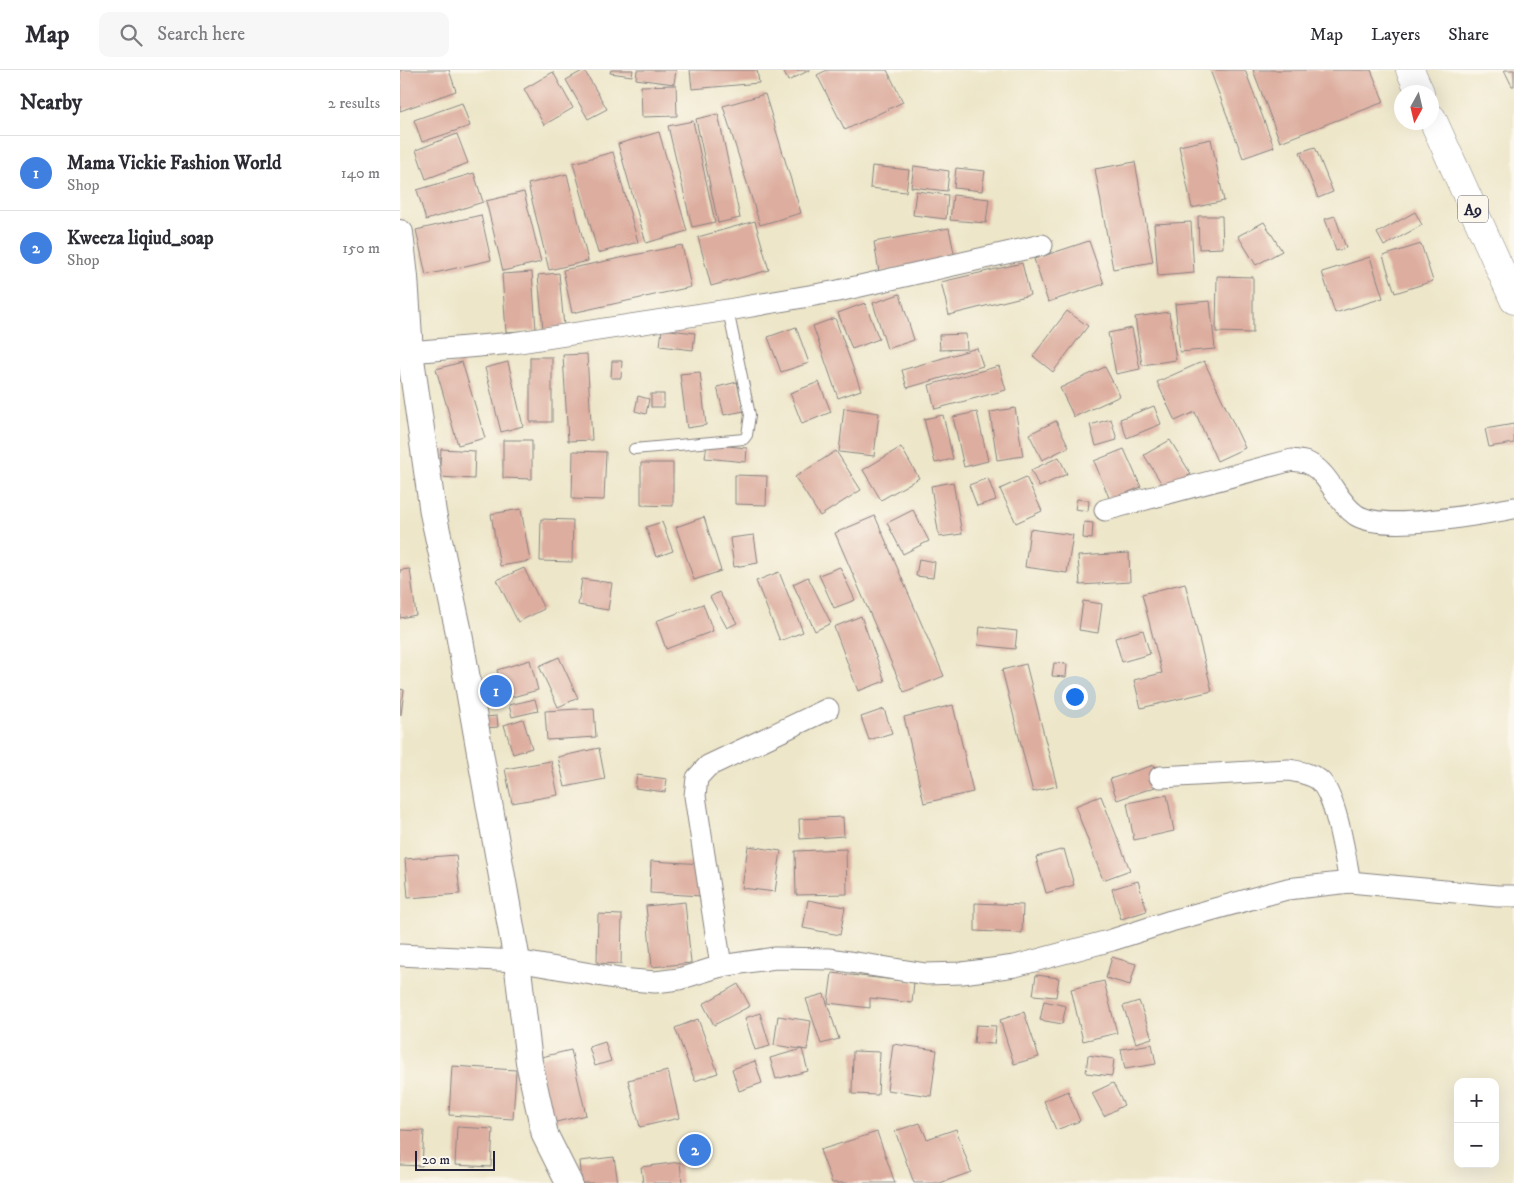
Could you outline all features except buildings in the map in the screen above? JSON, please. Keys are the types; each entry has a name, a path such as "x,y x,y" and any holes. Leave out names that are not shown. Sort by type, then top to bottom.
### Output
{"main road":[{"path":"1410,70 1417,85"},
{"name":"A9","path":"1437,130 1514,300"}],"street":[{"path":"400,233 410,352 433,513 458,628 516,961 529,1062 545,1135 569,1183"},
{"path":"410,352 513,343 728,310 838,291 1042,245"},
{"path":"1105,510 1292,460 1309,463 1356,515 1376,521 1415,522 1465,517 1514,508"},
{"path":"721,966 695,796 697,778 708,766 828,709"},
{"path":"1160,777 1289,770 1305,773 1320,781 1332,800 1350,882"},
{"path":"400,955 516,961 620,979 655,982 678,979 721,966 776,958 832,959 926,974 962,974 1015,966 1287,889 1350,882 1514,896"}],"lane":[{"path":"634,449 744,439 747,435 750,415 728,310"}],"place":[{"name":"Mama Vickie Fashion World","path":"496,691"},
{"name":"Kweeza liqiud_soap","path":"695,1150"}]}
